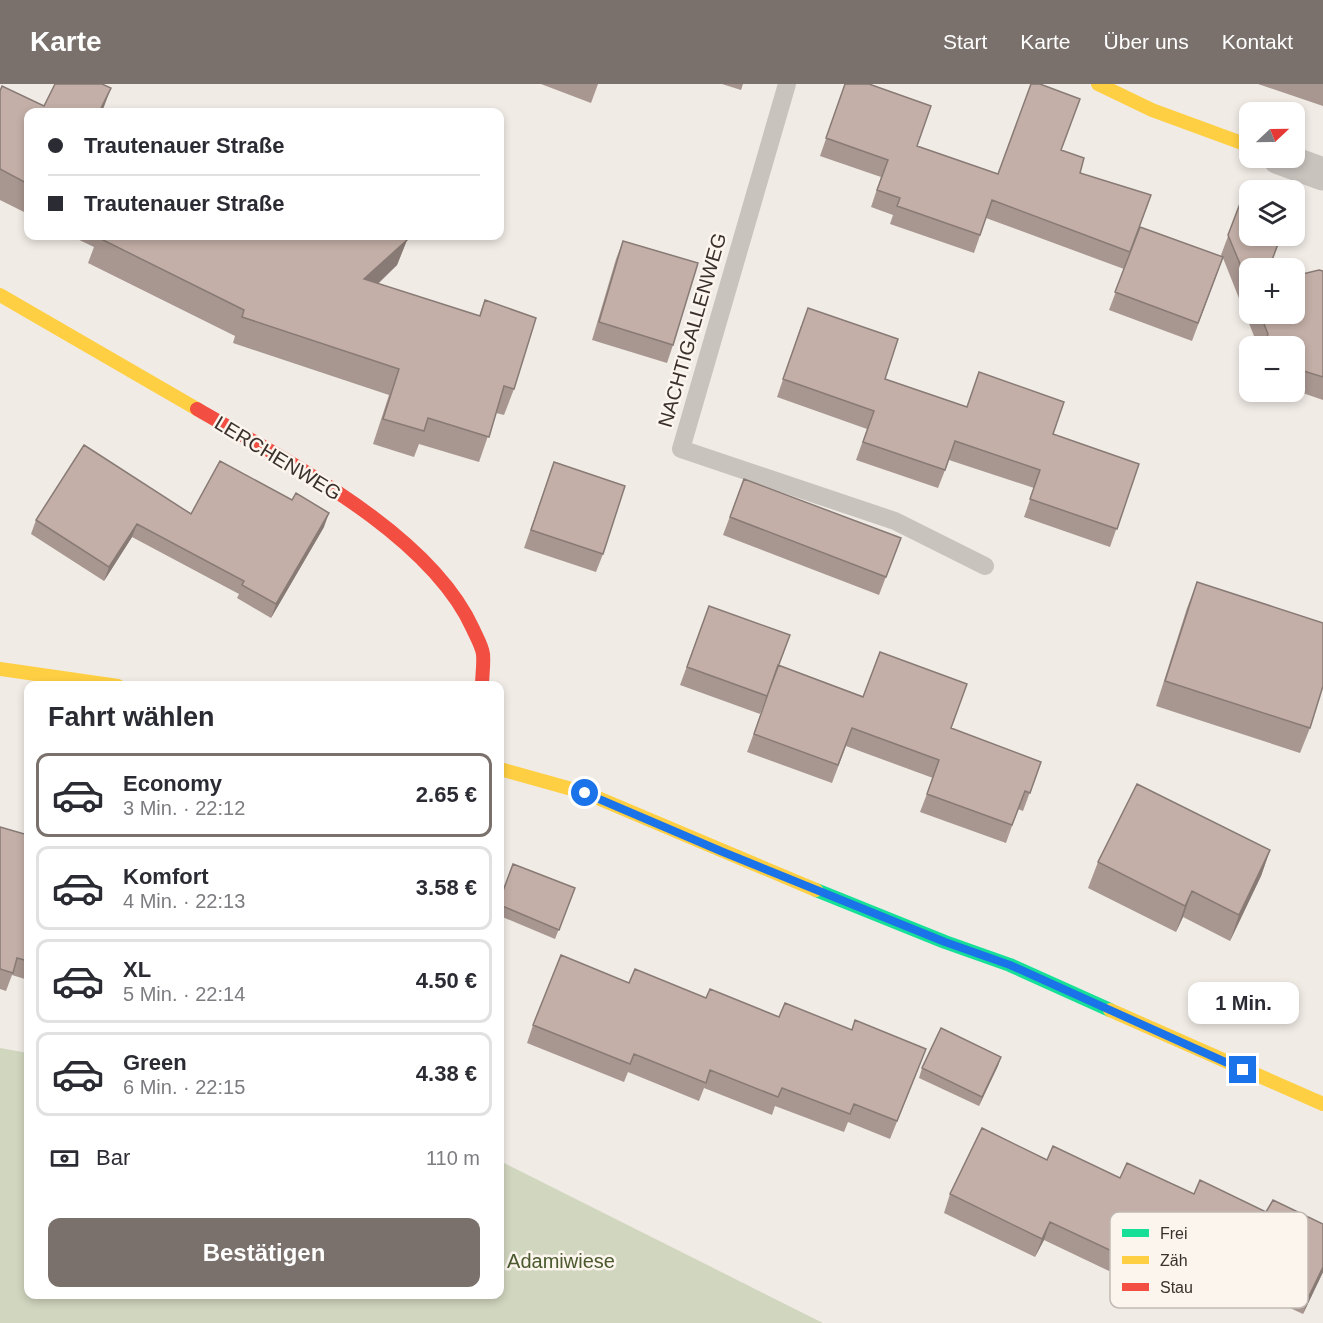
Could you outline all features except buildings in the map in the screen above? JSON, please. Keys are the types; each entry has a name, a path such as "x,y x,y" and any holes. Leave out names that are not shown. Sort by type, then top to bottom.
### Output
{"street":[{"path":"1098,84 1152,110 1239,142"},
{"path":"1305,167 1323,174"},
{"name":"LERCHENWEG","path":"0,295 294,466 372,516 431,567 466,614 483,652 482,681"},
{"path":"0,669 83,681"},
{"path":"504,770 585,793 945,942 1010,965 1323,1104"}],"lane":[{"name":"NACHTIGALLENWEG","path":"787,84 681,449 896,521 985,566"}],"green space":[{"name":"Adamiwiese","path":"0,1048 24,1052 24,1299 504,1299 504,1163 823,1323 0,1323"}],"traffic: fast":[{"path":"816,890 945,942 1010,965 1110,1010"}],"traffic: slow":[{"path":"1098,84 1152,110 1239,142"},
{"path":"0,295 197,409"},
{"path":"0,669 83,681"},
{"path":"504,770 586,793 816,890"},
{"path":"1110,1010 1323,1104"}],"traffic: jam":[{"path":"197,409 352,502 390,530 424,561 452,594 479,641 483,654 482,681"}],"route":[{"path":"585,793 945,942 1010,965 1243,1070"}]}
